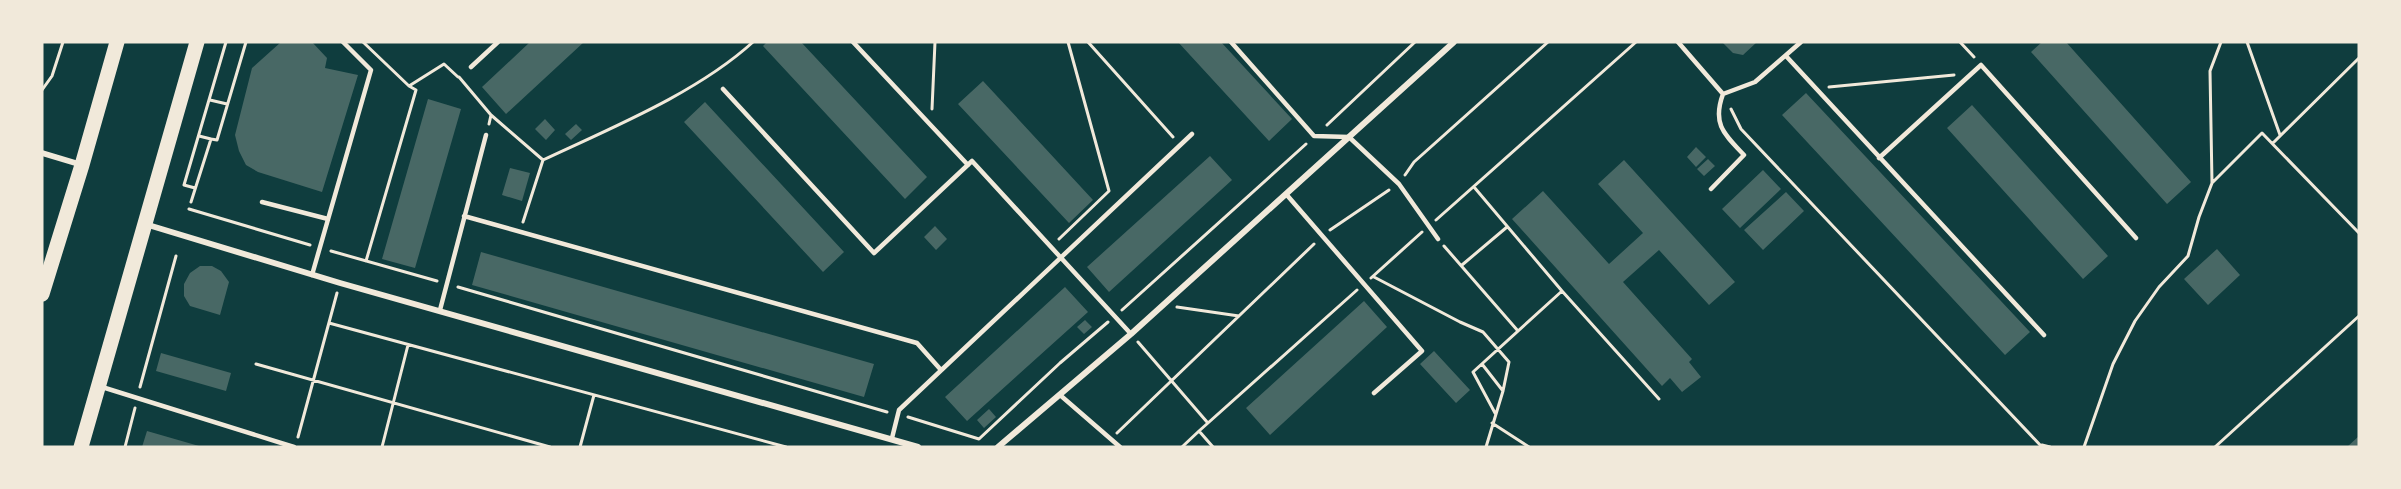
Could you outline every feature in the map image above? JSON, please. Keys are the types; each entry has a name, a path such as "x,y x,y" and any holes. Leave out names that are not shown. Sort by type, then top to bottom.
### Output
{"main road":[{"path":"42,294 117,42"},
{"path":"81,447 195,44"}],"street":[{"path":"998,447 1131,334 1454,42"},
{"path":"42,153 82,165"},
{"path":"144,224 340,283 891,438 900,444 918,447"}],"lane":[{"path":"312,274 371,70 343,42"},
{"path":"471,67 498,42"},
{"path":"853,42 968,165"},
{"path":"1231,42 1314,136 1349,137 1399,184 1438,239"},
{"path":"1678,42 1723,94"},
{"path":"1723,94 1755,82 1801,42"},
{"path":"1786,56 2044,336"},
{"path":"1879,158 1981,65 2136,238"},
{"path":"723,89 874,253 972,161 1131,334"},
{"path":"1711,189 1743,155 1723,134 1718,109 1723,94"},
{"path":"891,438 899,410 1192,134"},
{"path":"440,310 486,135"},
{"path":"1286,194 1422,351 1374,393"},
{"path":"262,202 328,219"},
{"path":"464,216 917,343 941,370"},
{"path":"98,386 294,447"},
{"path":"1060,395 1120,447"},
{"path":"264,447 266,439"}],"path":[{"path":"42,90 52,76 63,42"},
{"path":"196,188 184,185 226,42"},
{"path":"199,136 217,140 246,42"},
{"path":"363,42 416,90 366,261"},
{"path":"520,232 543,160 639,114 730,62 753,42"},
{"path":"931,126 935,42"},
{"path":"1051,246 1108,191 1068,42"},
{"path":"1088,42 1180,145"},
{"path":"189,209 979,439 1415,42"},
{"path":"1112,438 1323,236 1399,184 1414,162 1548,42"},
{"path":"1182,447 1198,430 1636,42"},
{"path":"1960,42 1981,65"},
{"path":"2084,447 2113,364 2135,321 2159,287 2188,256 2212,183 2210,71 2221,42"},
{"path":"2247,42 2280,135"},
{"path":"2273,143 2359,58"},
{"path":"409,86 444,64 491,115 543,160"},
{"path":"458,77 471,67"},
{"path":"1816,89 1973,73"},
{"path":"1723,94 1741,129 2041,446 2050,447"},
{"path":"210,100 227,104"},
{"path":"486,135 491,115"},
{"path":"2212,183 2262,132 2359,233"},
{"path":"191,202 211,138"},
{"path":"1473,187 1659,399"},
{"path":"1461,266 1507,227"},
{"path":"1438,239 1518,331"},
{"path":"125,447 176,256"},
{"path":"1372,276 1483,332 1509,362 1486,447"},
{"path":"294,447 340,283"},
{"path":"1495,413 1473,372 1562,291"},
{"path":"1163,305 1239,316"},
{"path":"2215,447 2359,316"},
{"path":"329,323 786,447"},
{"path":"1131,334 1208,422"},
{"path":"382,447 408,345"},
{"path":"256,364 550,447"},
{"path":"1482,364 1503,391"},
{"path":"580,447 594,395"},
{"path":"1492,423 1529,447"},
{"path":"1198,430 1213,447"}],"building":[{"path":"281,42 312,42 327,58 325,68 358,75 322,192 258,172 246,165 239,151 235,135 252,68"},
{"path":"530,42 584,42 506,114 482,87"},
{"path":"767,42 801,42 927,177 905,199 763,46"},
{"path":"1178,42 1221,42 1292,119 1269,141"},
{"path":"1722,42 1757,42 1743,55 1733,53"},
{"path":"2042,42 2066,42 2191,182 2167,204 2031,52"},
{"path":"983,81 1093,200 1069,223 958,104"},
{"path":"1806,93 2030,332 2005,355 1782,115"},
{"path":"428,99 461,109 415,268 382,259"},
{"path":"705,102 844,252 823,272 684,122"},
{"path":"1972,105 2108,256 2083,279 1947,128"},
{"path":"545,119 555,130 546,140 535,129"},
{"path":"576,124 582,130 571,140 565,134"},
{"path":"1696,147 1706,157 1696,167 1687,157"},
{"path":"1210,156 1232,180 1109,292 1087,267"},
{"path":"1708,159 1715,166 1704,176 1697,169"},
{"path":"1624,160 1735,282 1709,305 1659,250 1623,282 1692,359 1689,362 1701,377 1682,392 1670,378 1662,386 1512,219 1543,191 1609,264 1643,233 1598,184"},
{"path":"510,168 530,173 522,201 502,195"},
{"path":"1763,170 1781,189 1740,228 1722,209"},
{"path":"1786,192 1804,211 1763,250 1744,230"},
{"path":"935,226 947,239 936,250 924,237"},
{"path":"2217,249 2240,275 2208,305 2184,279"},
{"path":"481,252 874,364 864,397 472,285"},
{"path":"200,266 212,266 221,271 229,282 220,315 190,306 184,296 184,284 190,273"},
{"path":"1065,287 1088,312 967,421 945,397"},
{"path":"1364,301 1387,327 1270,435 1246,408"},
{"path":"1085,320 1092,327 1084,334 1077,327"},
{"path":"1434,351 1470,390 1456,403 1420,364"},
{"path":"161,353 231,373 226,391 156,371"},
{"path":"989,409 996,417 984,428 977,420"},
{"path":"147,431 199,446 199,447 142,447"},
{"path":"2359,436 2359,447 2347,447"}]}
